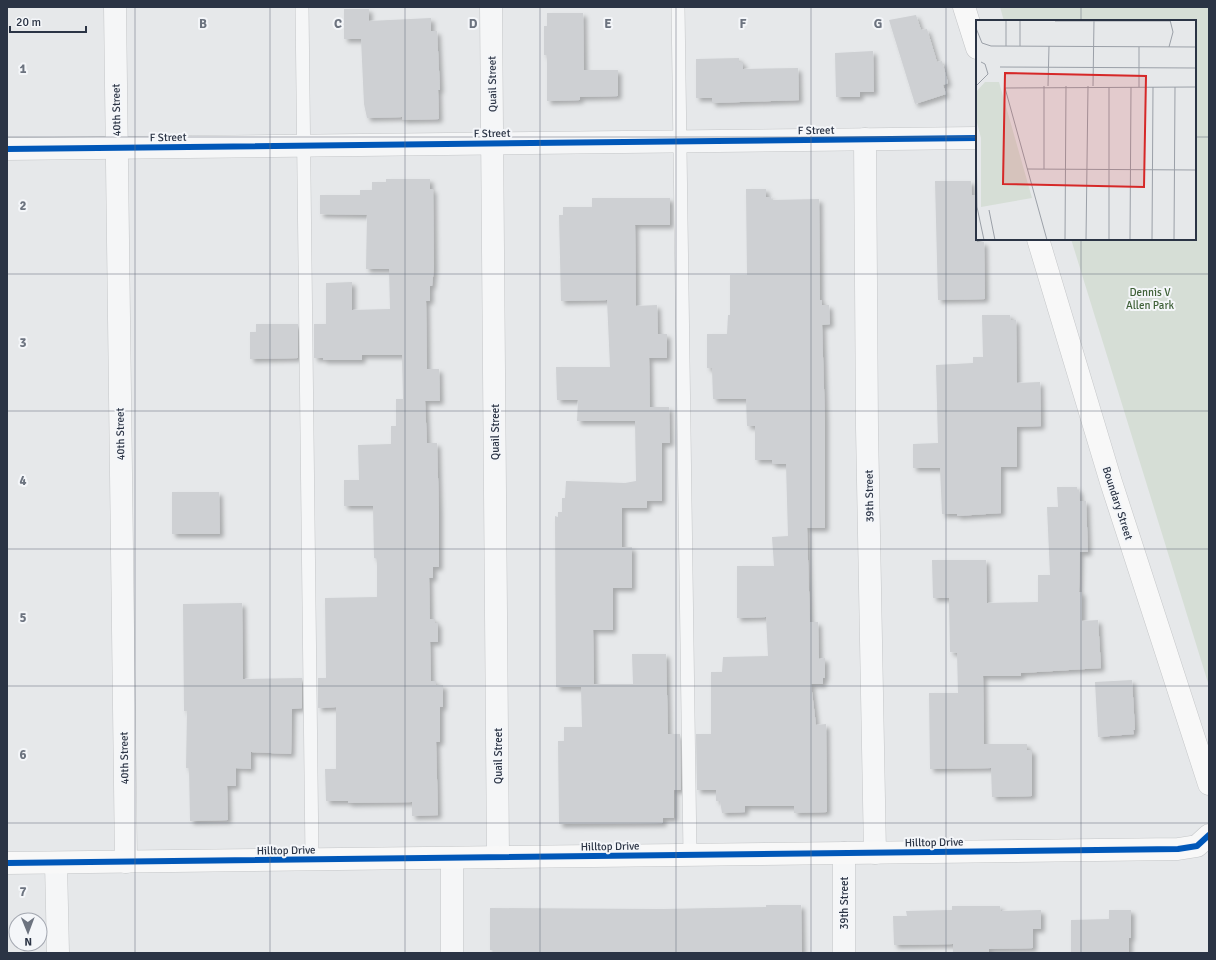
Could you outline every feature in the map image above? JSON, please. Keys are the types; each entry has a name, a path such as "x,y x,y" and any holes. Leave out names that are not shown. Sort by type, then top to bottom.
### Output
{"street":[{"name":"40th Street","path":"115,7 126,862"},
{"name":"Quail Street","path":"491,7 498,858"},
{"path":"964,7 976,45"},
{"name":"F Street","path":"7,149 976,138"},
{"name":"39th Street","path":"865,139 867,428 875,853"},
{"name":"Boundary Street","path":"1038,240 1111,482 1207,774"},
{"name":"Hilltop Drive","path":"7,863 1178,849 1197,846 1209,835"},
{"name":"39th Street","path":"844,853 844,953"},
{"path":"452,858 452,953"},
{"path":"56,863 58,953"}],"lane":[{"path":"302,7 312,860"},
{"path":"678,7 690,855"}],"green space":[{"name":"Dennis V Allen Park","path":"1000,7 1209,7 1209,686 1071,240 1196,240 1196,20 1004,20"}],"building":[{"path":"344,9 369,9 369,21 431,18 431,31 437,31 440,90 438,90 439,119 402,120 402,117 367,118 364,104 361,39 344,39"},
{"path":"547,13 583,13 584,70 618,70 618,96 580,97 580,100 547,101 547,55 544,55 544,26 547,26"},
{"path":"916,15 921,30 927,29 937,62 942,61 948,83 943,85 946,94 915,104 889,20"},
{"path":"873,51 874,92 860,92 860,97 836,97 835,53"},
{"path":"739,58 739,62 743,62 743,69 798,68 799,100 712,103 712,98 696,98 696,59"},
{"path":"386,179 430,179 430,189 433,189 434,268 432,286 430,286 430,301 426,301 427,369 439,369 440,401 425,401 427,443 437,443 439,567 433,567 433,578 429,578 430,619 435,619 435,623 438,623 438,642 430,642 431,681 436,681 436,685 443,685 443,707 440,707 440,742 436,742 438,815 412,816 412,802 348,803 348,801 326,801 325,769 336,769 336,707 318,708 318,678 326,678 325,598 377,597 377,559 374,558 373,506 344,506 344,480 359,480 358,445 391,444 391,426 396,426 396,399 403,399 402,355 362,355 362,360 323,360 323,358 314,358 314,324 326,324 326,283 352,282 352,310 390,309 389,269 366,269 367,215 320,214 320,195 360,195 360,190 372,190 372,182 386,182"},
{"path":"935,181 971,181 972,195 976,195 976,240 977,242 984,242 985,299 938,300"},
{"path":"746,189 766,189 766,197 771,197 772,200 819,199 820,300 822,300 822,305 829,305 830,324 822,325 825,420 825,528 807,528 810,622 818,622 819,659 825,658 825,678 823,678 823,684 811,684 816,725 826,724 827,812 794,813 794,806 745,806 745,812 722,813 720,801 716,801 716,790 697,790 696,734 711,734 711,672 722,672 723,657 768,656 766,617 737,618 737,566 774,566 772,537 788,536 786,464 772,464 772,460 755,460 755,426 747,426 746,399 713,399 712,368 707,368 707,334 727,334 728,315 730,315 730,275 747,275"},
{"path":"592,198 670,198 670,225 635,225 636,306 657,305 658,334 667,334 667,358 649,358 650,407 669,407 670,443 662,443 662,501 647,501 647,508 622,508 622,547 632,547 632,588 613,588 613,630 593,630 594,684 633,684 632,654 666,654 668,734 680,734 681,790 674,790 674,818 663,818 663,823 559,824 558,741 564,741 564,727 582,727 581,687 556,687 555,516 558,517 558,512 562,512 562,498 565,498 566,481 625,483 636,481 635,421 577,421 578,400 557,400 556,367 610,367 607,300 561,301 559,215 563,215 563,207 592,207"},
{"path":"982,315 1010,315 1011,320 1016,320 1017,383 1040,382 1041,426 1017,427 1017,467 1001,467 1001,513 957,516 957,514 942,514 940,468 913,468 913,444 938,443 936,365 973,363 973,357 983,357"},
{"path":"256,324 298,324 298,358 250,359 250,332 256,332"},
{"path":"1057,487 1077,487 1077,490 1079,490 1080,501 1086,501 1088,552 1080,552 1079,592 1082,592 1082,621 1098,620 1101,668 1021,673 1021,676 983,676 984,744 1027,744 1027,750 1032,750 1032,796 992,797 991,768 930,769 929,693 958,693 957,653 950,652 949,598 933,598 932,560 986,560 987,603 1038,602 1038,575 1050,575 1047,507 1058,507"},
{"path":"172,492 219,492 220,534 172,534"},
{"path":"242,603 243,679 302,678 302,708 292,709 291,754 251,752 251,769 236,768 236,786 227,786 228,820 190,821 189,768 186,768 187,711 184,711 183,604"},
{"path":"1132,680 1134,734 1098,737 1095,682"},
{"path":"766,905 801,905 802,953 493,953 493,950 490,950 490,908 662,909 766,907"},
{"path":"952,906 1000,906 1001,911 1041,910 1041,929 1033,929 1033,948 989,949 989,953 953,953 953,944 894,945 893,916 907,916 906,911 952,910"},
{"path":"1109,910 1131,910 1131,938 1129,938 1129,953 1071,953 1071,920 1109,919"}],"cycle path":[{"path":"7,149 976,138"},
{"path":"7,863 1178,849 1197,846 1209,835"}]}
